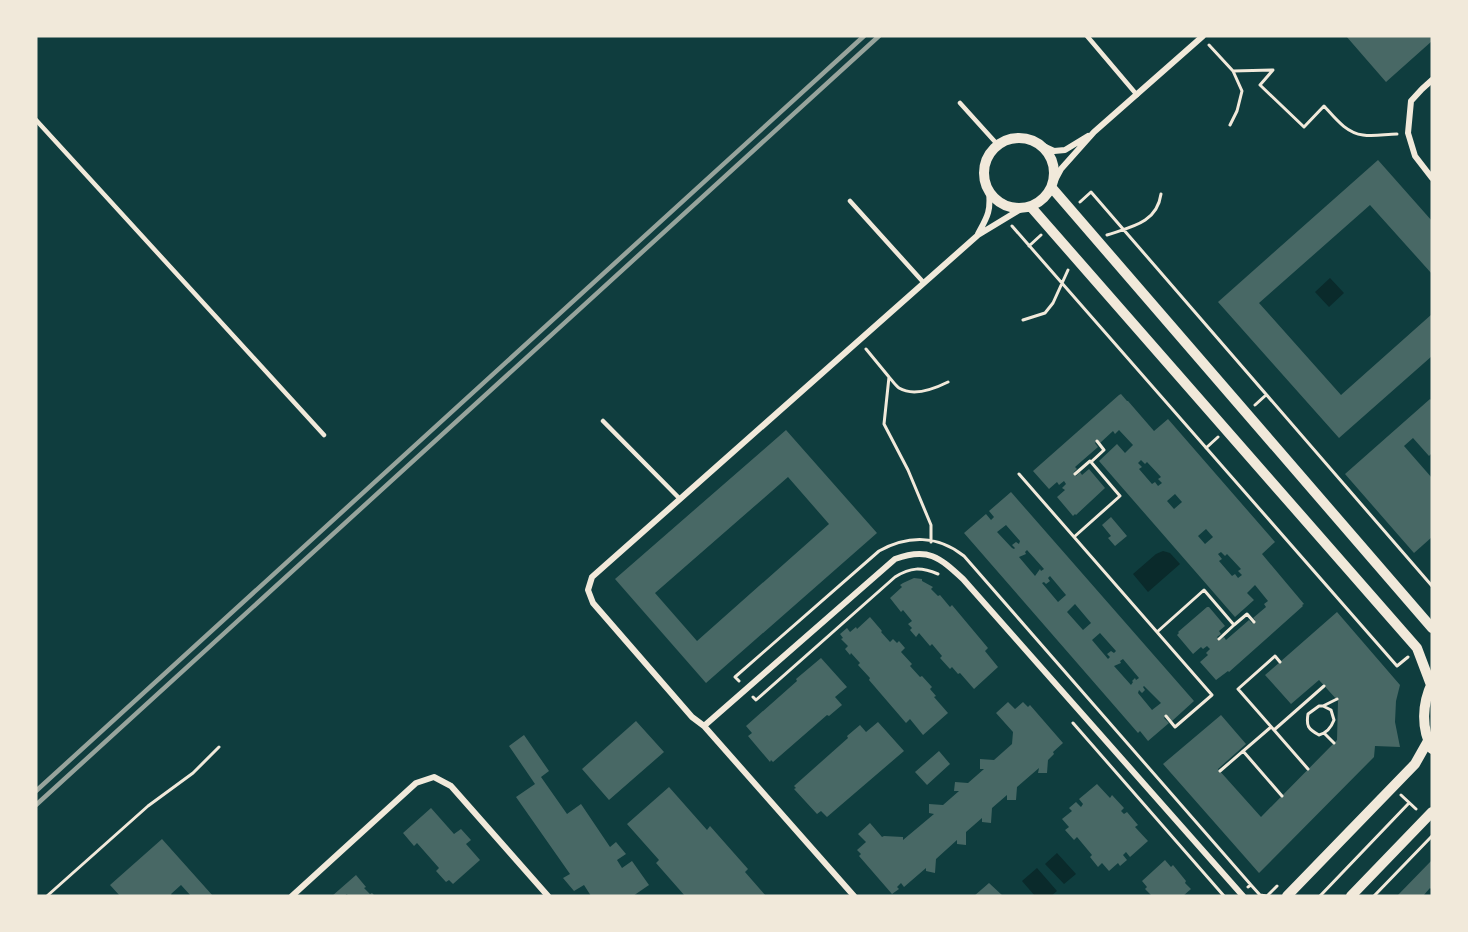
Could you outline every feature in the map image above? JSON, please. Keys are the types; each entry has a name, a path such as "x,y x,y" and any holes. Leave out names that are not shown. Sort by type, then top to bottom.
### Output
{"street":[{"path":"854,896 704,726 692,717 593,603 588,590 592,577 978,235 1043,199 1061,169 1094,132 1202,36"},
{"path":"1432,80 1412,101 1408,134 1416,156 1432,178"},
{"path":"1094,132 1065,150 1054,151 1029,139 1017,137 997,144 985,162 985,182 989,192 994,199 1011,208 1026,208 1074,256 1417,648 1431,684 1424,704 1424,722 1430,745 1415,764 1287,896"},
{"path":"1039,144 1052,160 1055,171 1053,185 1095,239 1432,628"},
{"path":"978,235 988,216 989,192"},
{"path":"704,726 895,559 905,555 930,554 945,562 963,579 1242,895"},
{"path":"292,896 416,783 434,777 451,786 548,896"},
{"path":"1351,896 1432,812"}],"lane":[{"path":"1087,36 1137,94"},
{"path":"960,103 997,144"},
{"path":"36,120 324,435"},
{"path":"850,201 924,283"},
{"path":"603,421 680,499"}],"path":[{"path":"1202,36 1233,71 1242,91 1237,111 1230,125"},
{"path":"1233,71 1273,70 1260,85 1304,127 1324,106 1344,127 1363,136 1408,134"},
{"path":"1091,192 1432,586"},
{"path":"1095,239 1137,225 1148,218 1160,204 1161,194"},
{"path":"1005,218 1397,666 1417,648"},
{"path":"1023,320 1045,313 1053,303 1074,256"},
{"path":"859,341 898,387 912,393 948,382"},
{"path":"889,377 885,424 908,470 931,525 929,571"},
{"path":"1075,474 1104,450 1097,441"},
{"path":"1074,537 1120,496 1090,462"},
{"path":"1019,474 1212,695 1175,727 1166,716"},
{"path":"943,576 918,568 906,570 756,700 735,677 879,551 892,543 903,540 942,542 954,548 972,564 1251,885 1242,895"},
{"path":"1157,632 1204,590 1234,625"},
{"path":"1219,639 1247,614 1254,622"},
{"path":"1280,662 1275,656 1238,689 1308,769"},
{"path":"1220,771 1324,686"},
{"path":"1323,706 1331,710 1334,720 1332,727 1325,734 1319,735 1310,730 1307,722 1308,714 1319,706 1336,699"},
{"path":"1067,716 1224,896"},
{"path":"1325,734 1334,743"},
{"path":"47,896 147,806 193,773 219,747"},
{"path":"1243,751 1282,796"},
{"path":"1320,896 1409,803"},
{"path":"1374,896 1432,836"}],"water":[{"path":"1330,278 1344,293 1329,307 1315,292"},
{"path":"1163,551 1170,553 1180,564 1148,592 1133,574 1156,554"},
{"path":"1057,853 1076,874 1064,884 1045,864"},
{"path":"1037,868 1057,891 1051,896 1035,896 1022,881"}],"building":[{"path":"1346,36 1432,36 1432,41 1386,82"},
{"path":"1378,160 1432,221 1432,274 1370,205 1259,303 1341,395 1432,314 1432,356 1339,438 1218,302"},
{"path":"1121,394 1128,401 1154,431 1168,419 1275,542 1262,554 1304,604 1229,672 1216,680 1200,662 1208,655 1206,653 1210,649 1207,646 1203,649 1201,647 1193,654 1177,635 1178,632 1209,607 1225,626 1219,631 1221,634 1217,637 1220,640 1224,637 1226,640 1249,620 1252,623 1255,620 1253,618 1266,607 1264,604 1268,601 1255,585 1247,593 1254,600 1235,617 1099,461 1117,444 1125,453 1133,445 1119,430 1115,434 1113,431 1100,443 1098,440 1095,443 1098,447 1075,467 1077,469 1074,472 1076,476 1080,472 1082,475 1089,469 1105,488 1073,516 1057,497 1065,490 1062,488 1066,484 1064,481 1059,485 1057,482 1049,489 1033,471","holes":["1141,460 1145,464 1147,462 1161,477 1158,479 1162,483 1158,486 1155,482 1152,484 1139,469 1142,467 1138,463","1175,494 1182,502 1174,509 1167,501","1206,529 1213,537 1205,544 1198,536","1221,552 1225,556 1227,554 1241,569 1238,571 1242,575 1238,578 1235,574 1232,576 1219,561 1222,559 1218,554"]},
{"path":"1430,399 1432,401 1432,453 1429,456 1413,438 1404,446 1432,478 1432,537 1414,553 1345,474"},
{"path":"786,430 877,533 706,683 615,579","holes":["788,477 829,524 697,641 655,593"]},
{"path":"1011,492 1194,701 1172,721 1167,715 1164,718 1169,723 1148,741 1140,731 1138,733 964,533 986,514 991,520 994,517 989,511","holes":["1006,525 1020,541 1019,544 1016,542 1012,545 1015,548 1012,548 997,532","1027,550 1044,569 1041,571 1040,569 1035,576 1019,557 1026,554","1050,576 1066,595 1058,602 1042,583 1046,584 1050,581 1048,578","1075,604 1091,623 1083,630 1067,612","1100,633 1116,651 1107,654 1110,657 1108,659 1092,640","1123,659 1139,678 1136,680 1135,678 1131,685 1114,666 1121,663","1144,686 1161,703 1152,710 1138,693 1139,690 1142,693 1145,690"]},
{"path":"1111,517 1127,536 1115,546 1108,538 1111,536 1102,525"},
{"path":"914,578 922,579 933,587 931,589 938,596 940,595 950,607 952,605 988,648 985,651 998,667 974,689 960,673 958,674 952,667 950,669 932,644 930,646 919,633 916,637 908,624 912,621 890,598 902,587 900,585"},
{"path":"1337,612 1400,685 1396,701 1395,722 1400,747 1375,746 1374,757 1259,873 1163,764 1221,715 1246,744 1218,769 1261,817 1337,740 1338,701 1319,680 1291,704 1265,675"},
{"path":"870,617 890,642 893,639 897,643 899,641 905,648 901,652 912,664 910,666 932,687 930,689 936,696 934,697 948,713 923,735 910,719 906,723 869,680 870,678 858,665 860,663 845,649 848,646 841,639 843,638 840,634 847,628 850,632 856,627 857,629"},
{"path":"821,658 847,687 835,697 842,705 829,716 827,715 773,762 771,760 770,762 748,736 752,733 746,726"},
{"path":"1008,702 1015,709 1023,702 1028,707 1030,705 1063,743 1048,760 1047,773 1038,773 1039,768 1017,787 1016,800 1007,800 1007,795 992,808 991,823 982,822 982,818 966,832 966,845 957,844 957,840 936,859 935,873 926,871 926,868 904,887 901,883 897,887 899,889 892,894 859,856 861,854 857,850 866,842 858,834 870,823 882,837 903,837 903,840 934,814 929,813 929,804 943,805 959,791 954,791 955,782 968,783 984,769 980,769 980,759 994,760 1012,744 1013,732 996,713"},
{"path":"636,721 664,752 609,800 582,769"},
{"path":"878,722 904,751 827,817 821,811 817,814 794,789 796,788 794,786 860,725 866,732"},
{"path":"524,735 549,771 541,777 567,814 581,804 610,847 616,842 626,854 617,860 622,868 632,861 649,885 633,896 591,896 584,885 574,891 563,878 570,874 516,797 535,784 509,746"},
{"path":"939,751 950,764 927,785 915,772"},
{"path":"1097,784 1110,798 1112,795 1124,808 1121,811 1124,814 1127,812 1138,825 1135,827 1148,841 1130,857 1126,852 1123,855 1127,860 1120,866 1118,863 1109,871 1102,863 1098,867 1090,857 1092,855 1077,837 1074,840 1065,830 1069,827 1062,819 1072,811 1069,808 1076,802 1081,807 1083,804 1079,799"},
{"path":"669,787 707,830 710,826 748,869 745,872 766,896 685,896 656,863 659,860 627,824"},
{"path":"431,808 454,834 461,829 471,840 466,844 480,860 453,884 449,880 446,882 436,871 439,868 417,843 414,846 403,833"},
{"path":"162,839 213,896 191,896 181,885 171,894 172,896 120,896 110,885"},
{"path":"1165,860 1171,867 1173,865 1191,889 1183,896 1152,896 1145,889 1147,887 1142,881"},
{"path":"1432,860 1432,890 1430,888 1423,896 1397,896"},
{"path":"356,875 366,887 364,888 375,896 348,896 347,894 332,896"},
{"path":"989,883 1003,896 974,896"}],"railway":[{"path":"36,791 864,36"},
{"path":"36,805 879,36"}]}
